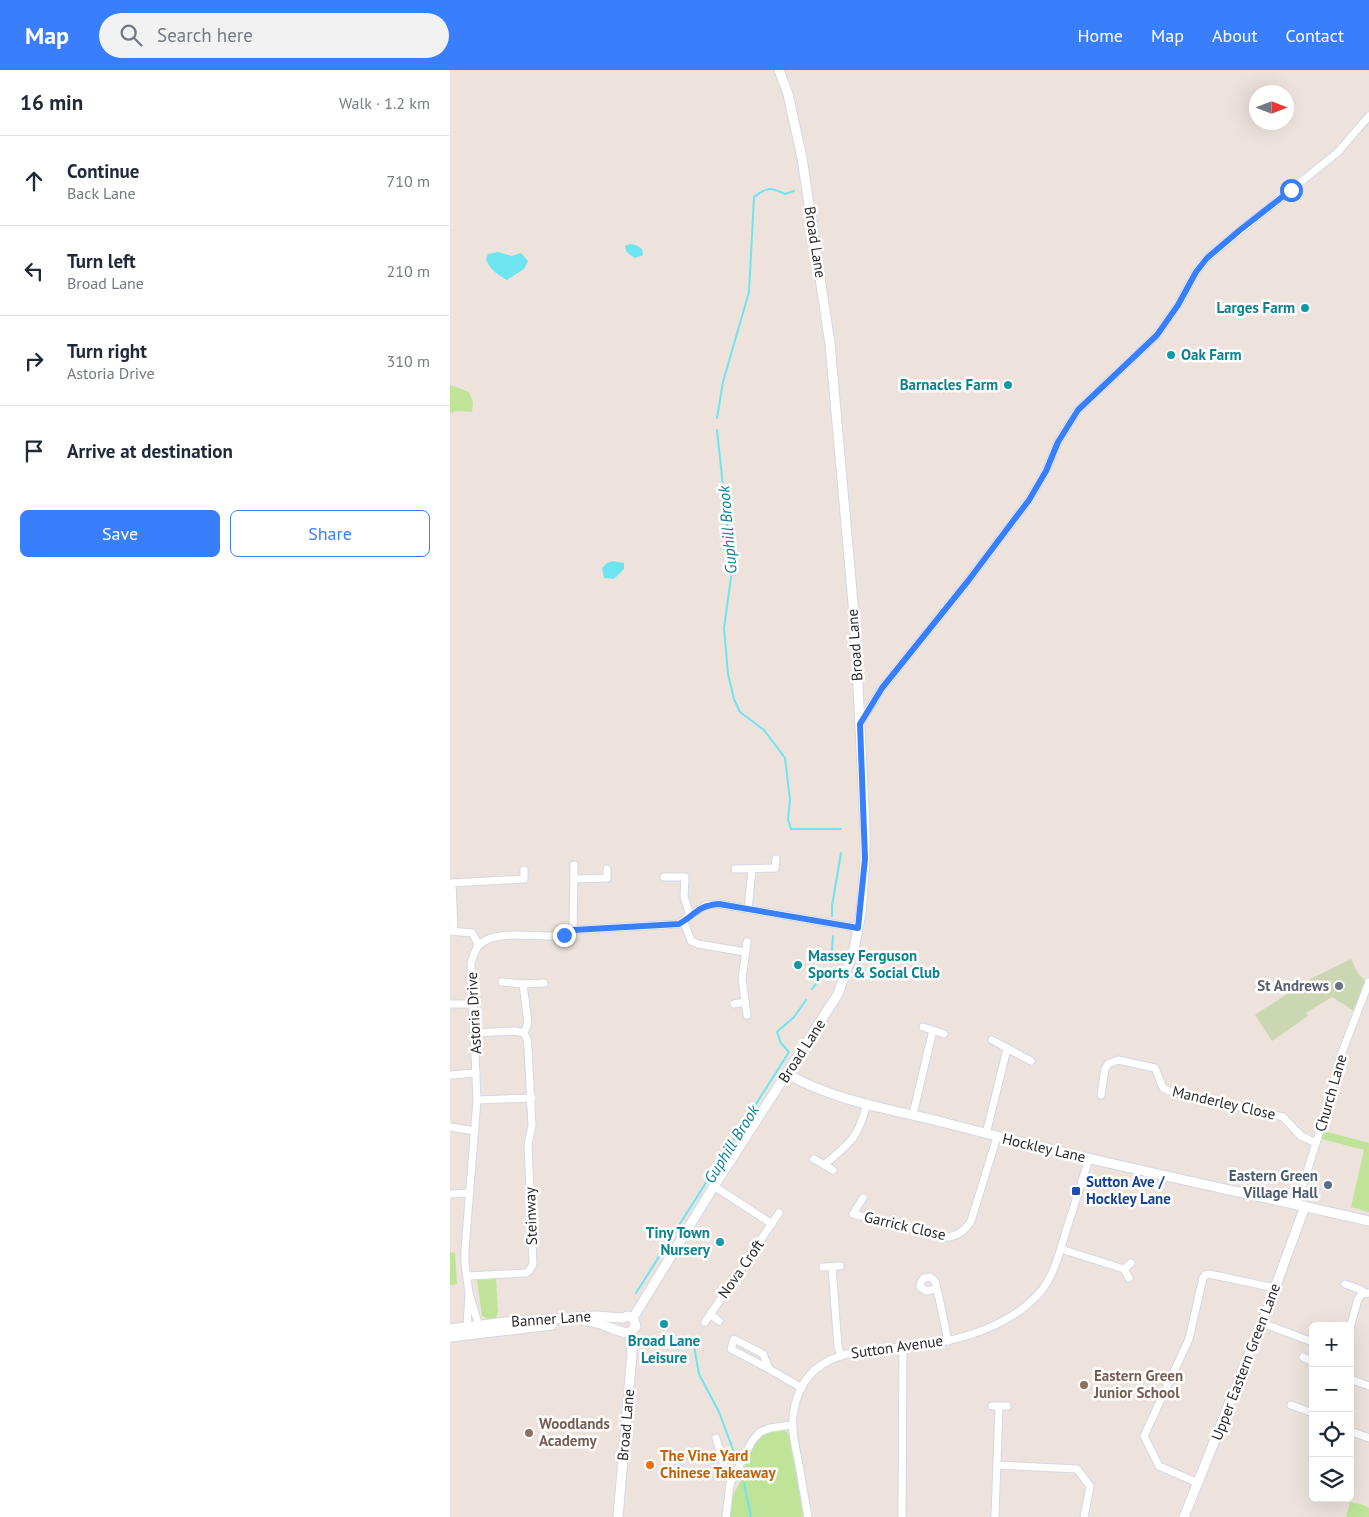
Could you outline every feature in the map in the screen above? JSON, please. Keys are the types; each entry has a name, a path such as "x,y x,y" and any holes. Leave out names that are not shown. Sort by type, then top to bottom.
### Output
{"street":[{"name":"Broad Lane","path":"633,1318 714,1186 838,994 852,957 858,928 865,859 860,724 855,626 830,344 802,158 788,94 779,70"},
{"path":"860,724 882,688 968,581 1029,500 1046,471 1058,442 1078,410 1157,335 1178,305 1196,272 1207,258 1333,157 1352,138 1369,116"},
{"path":"735,869 775,868 776,859"},
{"path":"573,930 574,865"},
{"path":"606,869 607,887"},
{"path":"524,870 525,889"},
{"path":"748,909 752,870"},
{"path":"664,877 693,876"},
{"path":"685,877 684,898 690,915"},
{"path":"574,880 607,878"},
{"path":"524,879 451,883 452,931 472,933 479,944 493,937 512,935 556,936 564,935 573,930 672,925 684,922 690,915 706,905 719,904 858,928"},
{"path":"684,922 691,941 698,944 745,952"},
{"path":"747,942 742,980 747,1015"},
{"name":"Astoria Drive","path":"468,1326 469,1293 465,1249 477,1100 471,963 479,944"},
{"path":"502,982 544,983"},
{"name":"Church Lane","path":"1301,1205 1341,1055 1369,982"},
{"name":"Steinway","path":"468,1276 526,1273 532,1267 528,1144 532,1126 532,1098 528,1047 524,1033 528,1023 523,984"},
{"path":"734,1004 745,1002"},
{"path":"450,1004 472,1004"},
{"path":"923,1027 944,1034"},
{"path":"474,1033 514,1030 524,1033"},
{"path":"913,1114 934,1030"},
{"path":"992,1040 1031,1061"},
{"path":"986,1134 1007,1049"},
{"name":"Manderley Close","path":"1101,1095 1105,1070 1108,1064 1118,1060 1155,1068 1164,1088 1168,1091 1283,1117 1301,1136 1316,1143"},
{"path":"450,1075 476,1073"},
{"name":"Hockley Lane","path":"788,1074 829,1092 997,1137 1369,1221"},
{"path":"477,1100 532,1098"},
{"path":"824,1165 848,1144 858,1132 866,1103"},
{"path":"450,1128 475,1131"},
{"name":"Garrick Close","path":"863,1198 853,1214 942,1237 951,1237 964,1231 971,1221 997,1137"},
{"name":"Sutton Avenue","path":"808,1517 792,1425 795,1406 802,1388 815,1371 841,1355 864,1350 903,1348 948,1341 988,1328 1020,1311 1041,1290 1054,1269 1089,1158"},
{"path":"814,1159 833,1170"},
{"name":"Nova Croft","path":"714,1186 772,1224"},
{"path":"450,1194 470,1193"},
{"name":"Upper Eastern Green Lane","path":"1184,1517 1262,1323 1301,1205"},
{"name":"Nova Croft","path":"705,1322 779,1213"},
{"path":"1061,1249 1124,1269 1129,1278"},
{"path":"1124,1269 1131,1263"},
{"path":"823,1268 836,1267 838,1347 841,1355"},
{"path":"1198,1483 1159,1466 1144,1436 1189,1339 1203,1278 1209,1274 1240,1279 1275,1288"},
{"path":"1344,1284 1367,1293 1358,1299 1352,1322"},
{"path":"937,1289 948,1341"},
{"name":"Astoria Drive","path":"469,1293 480,1329"},
{"name":"Nova Croft","path":"710,1314 719,1321"},
{"name":"Banner Lane","path":"450,1337 480,1329 595,1316 622,1318"},
{"path":"628,1316 633,1318 636,1326 626,1332 619,1323 622,1318 628,1316"},
{"name":"Banner Lane","path":"450,1328 468,1326 480,1329 506,1330 570,1321 591,1321 626,1332"},
{"path":"1262,1323 1309,1341"},
{"name":"Broad Lane","path":"618,1517 632,1354 626,1332"},
{"path":"769,1369 763,1354 734,1339 731,1349 802,1388"},
{"path":"902,1517 903,1348"},
{"path":"1303,1357 1309,1360"},
{"path":"1354,1383 1369,1386"},
{"path":"1291,1405 1310,1412"},
{"path":"995,1517 1000,1406"},
{"path":"726,1517 734,1476 752,1442 760,1432 770,1428 792,1425"},
{"path":"1354,1432 1369,1438"},
{"path":"716,1438 724,1466 734,1476"},
{"path":"997,1465 1077,1469 1090,1486 1084,1517"}],"green space":[{"path":"450,385 469,392 473,402 472,412 457,411 450,413"},
{"path":"1351,959 1358,973 1365,981 1354,1011 1332,997 1306,1013 1308,1016 1272,1041 1255,1015 1308,980"},
{"path":"1324,1131 1369,1143 1369,1212 1351,1207 1364,1150 1322,1139"},
{"path":"450,1252 455,1253 457,1284 450,1285"},
{"path":"496,1279 498,1312 496,1318 490,1320 482,1316 477,1280"},
{"path":"781,1430 791,1436 803,1517 729,1517 731,1500 741,1480 752,1447 762,1436"},
{"path":"1350,1502 1369,1508 1369,1517 1346,1517"}],"water":[{"path":"630,244 642,249 643,255 635,258 629,254 625,246"},
{"path":"498,252 512,256 521,253 528,261 524,269 507,280 497,274 487,263 488,254"},
{"path":"613,561 624,563 624,569 614,579 604,578 602,568 607,563"}],"waterway":[{"path":"717,418 723,382 749,292 754,197 762,191 769,189 785,194 794,191"},
{"name":"Guphill Brook","path":"717,430 732,570 724,628 728,674 734,699 740,712 764,730 785,758 790,800 788,819 791,829 841,829"},
{"name":"Guphill Brook","path":"832,916 841,853"},
{"path":"831,961 833,936"},
{"path":"812,989 827,969"},
{"name":"Guphill Brook","path":"636,1293 789,1052 781,1043 777,1032 794,1017 806,1000"},
{"name":"Guphill Brook","path":"683,1338 694,1346 699,1374 719,1412 735,1455"},
{"name":"Guphill Brook","path":"744,1483 751,1517"}],"place":[{"name":"Larges Farm","path":"1305,308"},
{"name":"Oak Farm","path":"1171,355"},
{"name":"Barnacles Farm","path":"1008,385"},
{"name":"Massey Ferguson Sports & Social Club","path":"798,965"},
{"name":"St Andrews","path":"1339,986"},
{"name":"Eastern Green Village Hall","path":"1328,1185"},
{"name":"Sutton Ave / Hockley Lane","path":"1076,1191"},
{"name":"Tiny Town Nursery","path":"720,1242"},
{"name":"Broad Lane Leisure","path":"664,1324"},
{"name":"Eastern Green Junior School","path":"1084,1385"},
{"name":"Woodlands Academy","path":"529,1433"},
{"name":"The Vine Yard Chinese Takeaway","path":"650,1465"}],"route":[{"path":"564,935 573,930 679,924 706,905 719,904 858,928 865,859 860,724 882,688 968,581 1029,500 1046,471 1058,442 1078,410 1157,335 1178,305 1196,272 1207,258 1291,190"}]}
